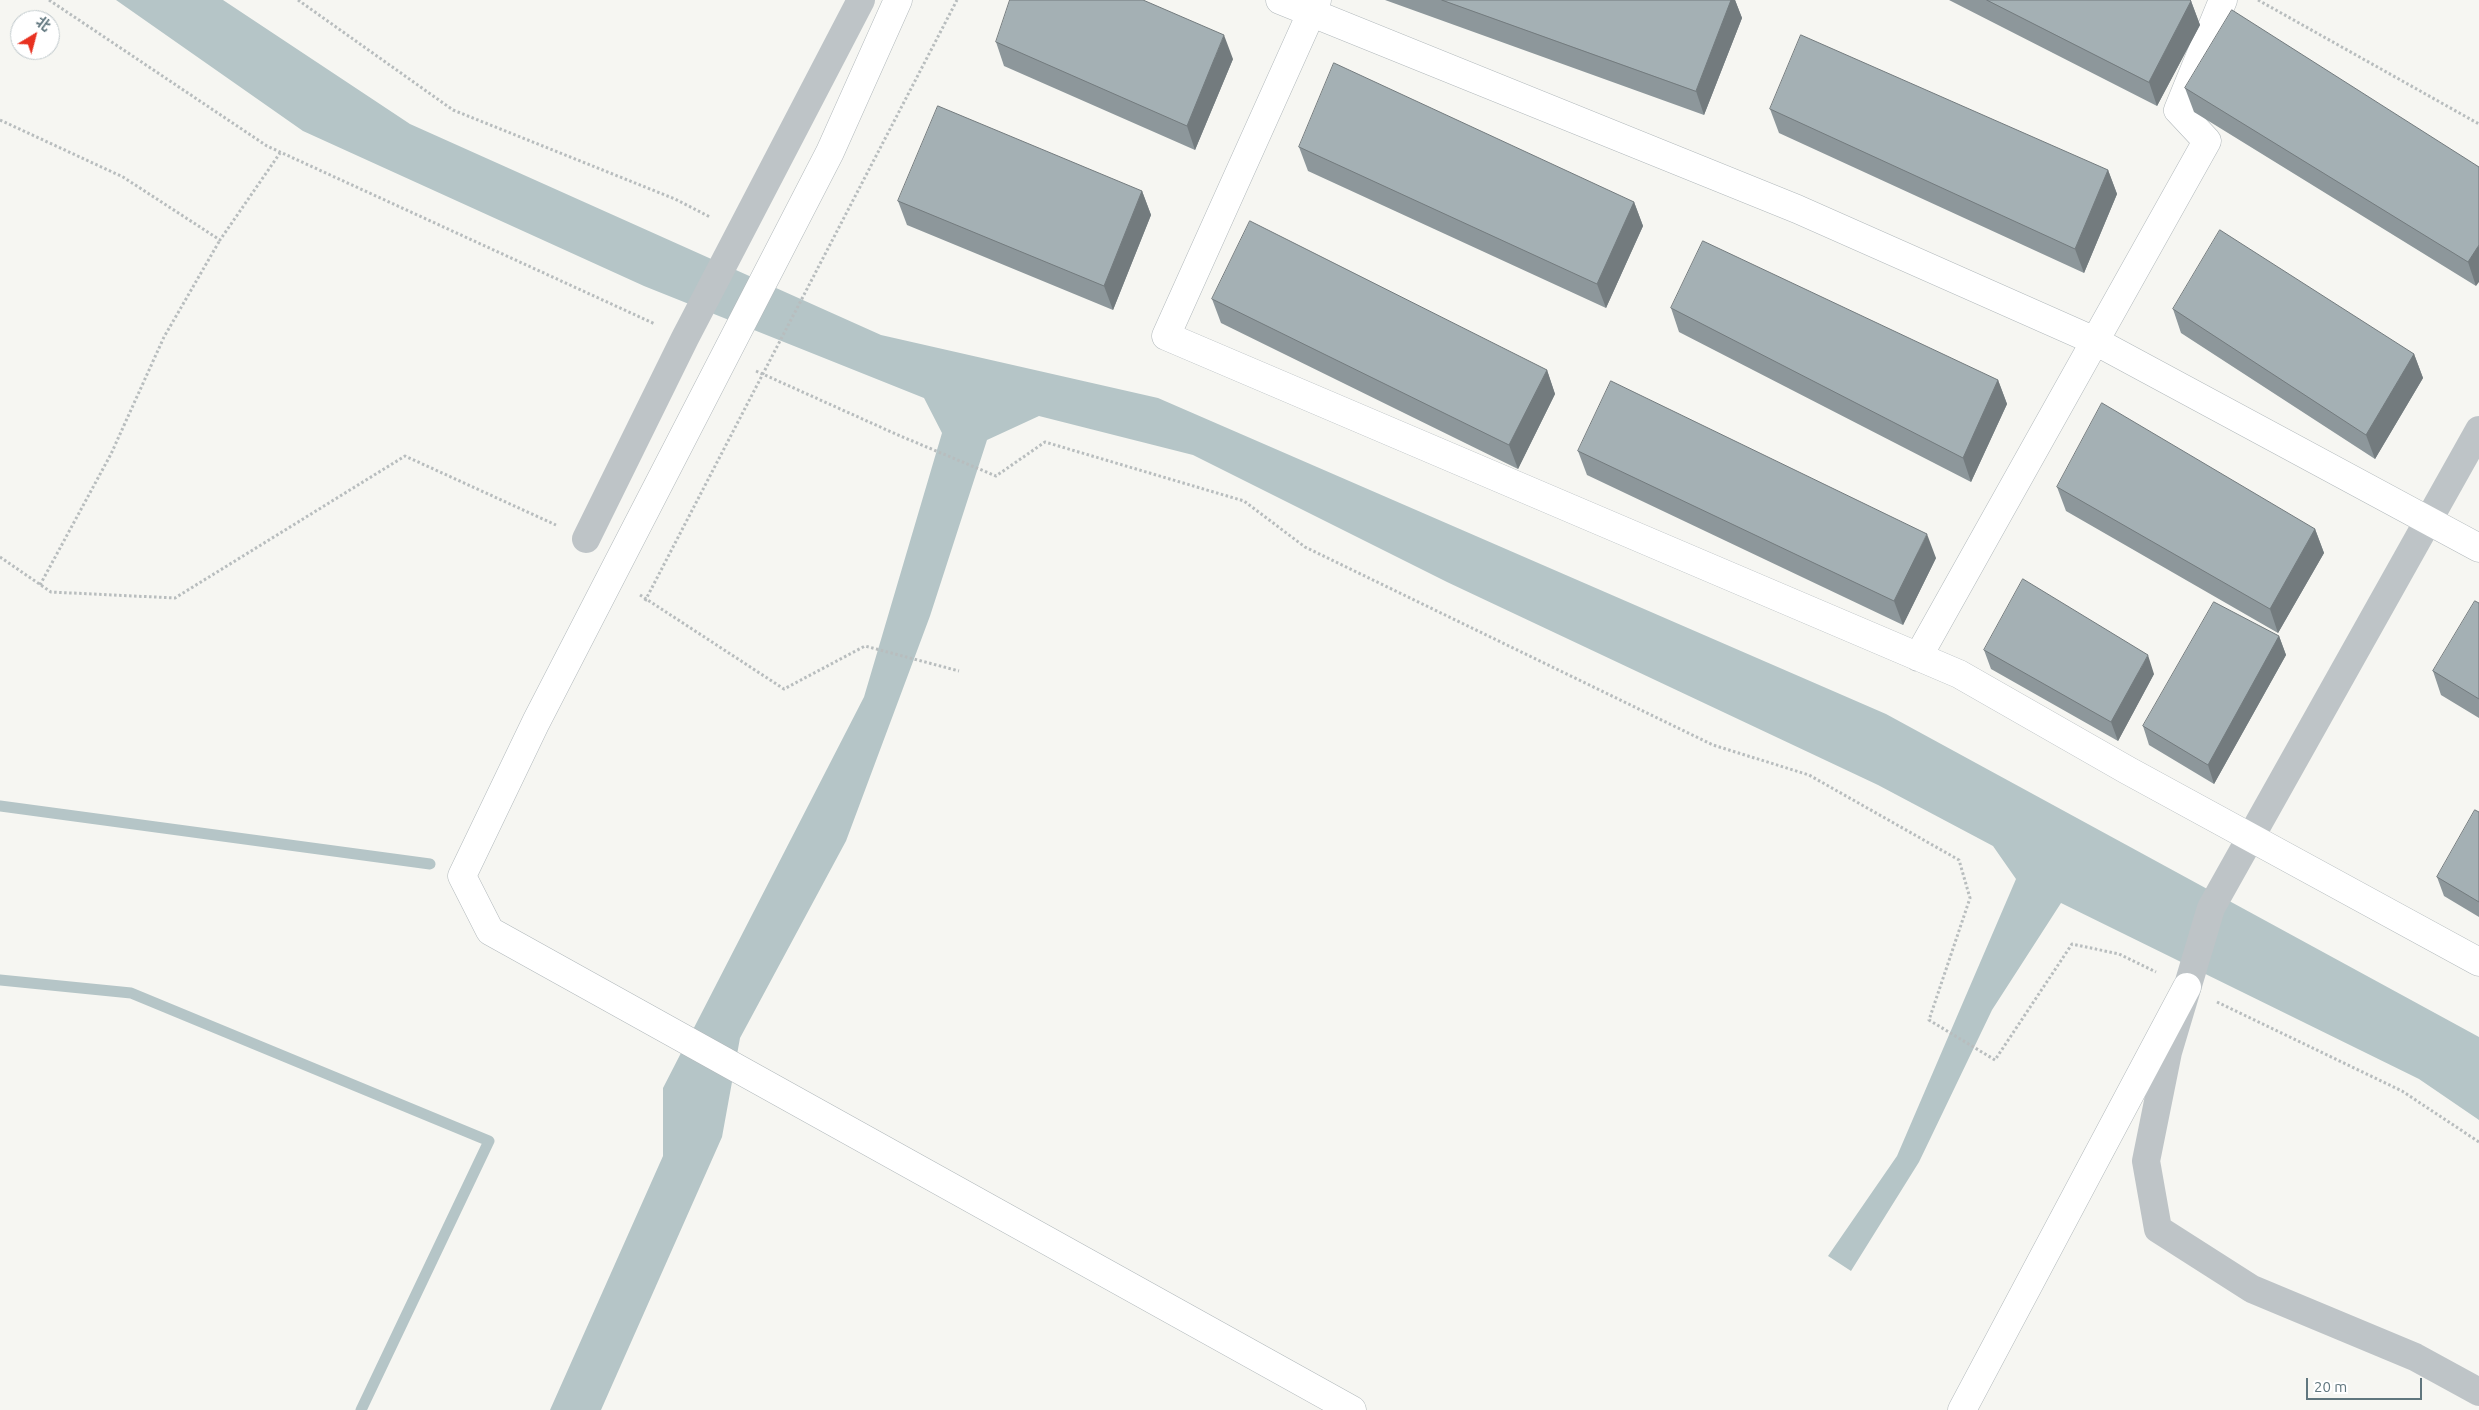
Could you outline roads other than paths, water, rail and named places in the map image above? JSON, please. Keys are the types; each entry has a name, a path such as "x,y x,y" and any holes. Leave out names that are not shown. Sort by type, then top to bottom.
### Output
{"street":[{"path":"586,539 685,338 861,0"},
{"path":"898,0 830,152 536,722 462,876 490,931 1352,1410"},
{"path":"1280,0 1315,6 1797,209 2095,341 2479,548"},
{"path":"1918,657 2207,141 2178,110 2223,0"},
{"path":"1315,6 1166,336 1959,674 2250,838 2479,962"},
{"path":"2479,430 2211,908 2168,1052 2146,1160 2158,1229 2252,1289 2415,1358 2479,1392"},
{"path":"1962,1410 2187,987"}],"waterway":[{"path":"0,806 430,864"},
{"path":"0,980 131,993 489,1141 361,1410"}]}
